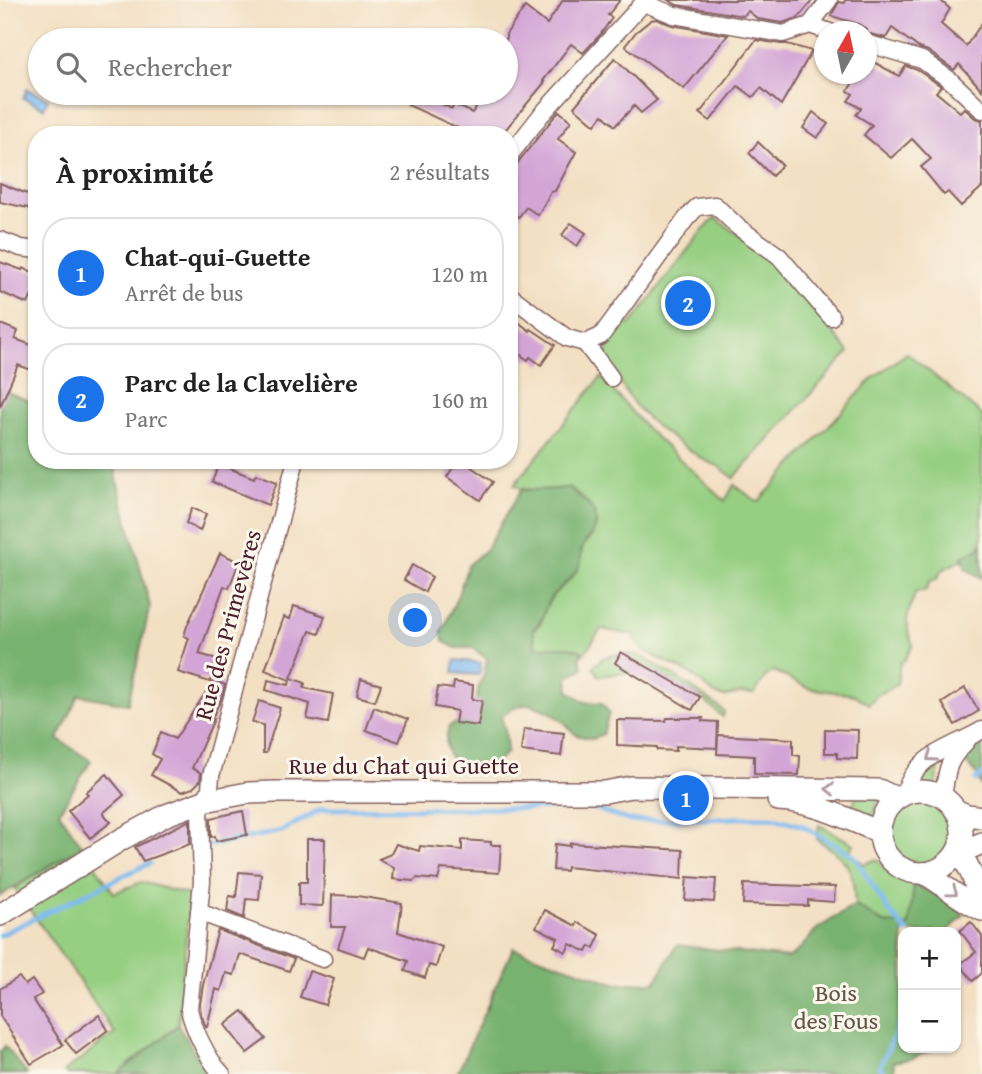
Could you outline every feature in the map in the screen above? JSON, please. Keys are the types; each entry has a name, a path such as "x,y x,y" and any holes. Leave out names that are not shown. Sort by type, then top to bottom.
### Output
{"main road":[{"name":"Rue du Chat qui Guette","path":"605,792 631,787 879,790 900,797"},
{"name":"Rue du Chat qui Guette","path":"0,915 122,839 166,815 204,801 248,793 605,792 631,796 796,801 818,806 880,832"},
{"path":"959,850 967,862 977,866 982,909 965,902 924,873 898,866 888,858 882,846 880,821 886,810 900,797 916,792 930,793 967,814 982,817"},
{"path":"924,873 948,862 959,850 963,835 961,822 949,804"},
{"path":"959,850 982,843"}],"street":[{"path":"518,145 645,1 674,15 783,34 810,25 829,0"},
{"path":"810,25 814,26"},
{"path":"877,46 922,60 950,80 982,110"},
{"path":"518,302 567,338 585,343 601,337 686,219 697,207 715,205 738,227 779,256 831,317"},
{"path":"0,240 28,249"},
{"path":"585,343 611,378"},
{"name":"Rue des Primevères","path":"222,1074 215,1067 191,1020 189,1009 202,882 200,811 210,789 211,776 294,469"},
{"path":"900,797 912,773 925,761 950,744 978,732"},
{"path":"949,804 948,766 955,753 978,732"},
{"path":"199,912 323,959"}],"green space":[{"path":"715,218 770,257 849,352 734,478 663,432 648,419 634,404 605,360 608,350 606,339 619,318 630,325"},
{"path":"907,353 982,415 982,542 976,550 942,570 936,580 930,581 926,590 916,592 907,618 913,645 900,663 897,684 876,696 869,704 854,695 808,688 774,671 765,677 754,694 740,693 724,697 715,694 691,674 642,649 634,633 601,629 580,657 569,647 536,647 533,630 541,623 553,595 580,565 582,548 593,534 555,491 514,485 601,377 647,429 725,501 734,485 758,502 873,378"},
{"path":"0,389 28,400 28,469 116,469 150,606 128,704 79,695 58,739 91,761 59,812 82,846 0,896"},
{"path":"569,487 589,505 595,515 596,525 582,548 578,570 551,597 540,622 533,630 536,647 569,647 582,651 580,657 583,668 568,677 569,691 585,702 602,703 609,713 603,734 593,739 576,735 550,712 530,704 514,707 501,717 507,752 486,770 458,770 447,749 447,733 449,726 472,715 487,659 473,648 456,648 443,641 442,632 468,565 486,549 521,490"},
{"path":"982,542 982,578 966,569 962,557 979,548"},
{"path":"617,654 639,655 690,686 724,711 723,717 700,697 636,661 630,672 599,676 593,667 603,658"},
{"path":"982,745 982,787 977,775 964,760"},
{"path":"941,758 935,786 918,783 918,778"},
{"path":"857,795 879,798 873,818 851,809"},
{"path":"915,801 927,801 943,810 950,820 950,844 943,854 927,863 915,863 904,858 895,849 890,838 890,826 895,815 904,806"},
{"path":"819,825 854,844 849,852 864,864 877,859 890,873 914,885 909,926 883,923 855,905 851,873 843,859 817,839"},
{"path":"82,846 114,893 141,882 190,895 178,1025 118,1074 64,1072 115,1033 15,888"},
{"name":"Bois des Fous","path":"914,885 944,898 964,915 952,927 898,927 898,1053 924,1053 893,1062 895,1074 457,1074 513,948 617,984 655,982 677,945 789,958 817,929 855,905 883,923 909,926"},
{"path":"178,1025 208,1074 118,1074"},
{"path":"5,1046 27,1074 0,1074 0,1052"}],"water":[{"path":"27,89 28,89 28,100 23,98"},
{"path":"455,660 481,663 479,675 453,673"}],"building":[{"path":"563,0 620,0 608,15 612,18 600,35 583,53 571,44 543,81 545,82 508,126 454,126 408,105 444,105 452,109 456,105 472,113 478,105 518,105 518,28 510,28 525,7 547,24"},
{"path":"668,0 813,0 798,18 782,23 758,19 748,11 743,16 677,5"},
{"path":"845,0 940,0 950,9 941,24 966,46 982,23 982,90 959,64 954,70 892,28 886,38 877,36 877,21 848,21 831,16 839,2 844,3"},
{"path":"656,19 672,25 728,35 684,89 625,46 636,32"},
{"path":"756,40 812,51 781,105 761,88 753,97 738,86 710,121 700,113"},
{"path":"615,58 657,100 641,113 634,106 615,126 603,115 595,125 574,107"},
{"path":"877,64 899,76 906,66 941,86 936,92 960,112 964,108 975,118 982,120 982,187 961,206 948,192 944,195 921,167 931,159 912,139 891,158 864,135 872,125 856,115 861,108 848,101 853,94 848,91 852,84 877,84"},
{"path":"559,111 571,121 558,139 576,152 555,191 551,192 538,215 526,207 518,216 519,161"},
{"path":"813,112 828,124 817,138 803,128"},
{"path":"758,142 782,165 772,176 749,153"},
{"path":"0,183 28,194 28,208 0,202"},
{"path":"571,223 586,233 577,246 562,235"},
{"path":"0,262 28,270 28,304 0,292"},
{"path":"518,322 555,345 541,365 530,357 528,360 518,353"},
{"path":"0,324 18,331 15,339 28,344 28,369 18,365 0,407"},
{"path":"217,469 232,469 254,478 256,474 277,482 268,505 212,482"},
{"path":"452,469 474,469 493,482 480,500 447,477"},
{"path":"192,508 206,514 200,531 186,523"},
{"path":"220,553 239,562 229,588 224,586 199,654 217,659 210,682 178,672 189,638 184,636 187,626"},
{"path":"412,565 432,577 425,592 404,580"},
{"path":"294,606 325,616 319,634 310,631 291,678 305,683 304,688 333,694 328,723 307,719 310,704 266,690 268,680 289,685 290,680 265,670 284,617 290,619"},
{"path":"621,652 700,697 692,710 615,663"},
{"path":"361,679 381,685 375,701 357,696"},
{"path":"214,680 225,685 212,718 214,719 192,768 201,773 200,781 193,788 182,792 151,775 160,759 152,754 161,732 175,739"},
{"path":"454,682 473,685 472,699 482,701 478,726 455,723 457,711 435,707 438,687 453,689"},
{"path":"965,688 979,711 955,725 942,703"},
{"path":"259,701 280,708 266,753 263,753 263,725 252,722"},
{"path":"374,707 408,719 399,742 366,730"},
{"path":"667,718 703,718 702,721 718,722 717,748 676,746 676,751 617,745 617,720 666,721"},
{"path":"524,729 564,733 561,756 521,751"},
{"path":"825,729 858,730 857,759 837,758 837,753 825,753"},
{"path":"718,735 793,739 793,755 800,756 799,775 754,774 754,756 717,754"},
{"path":"107,774 124,795 103,813 111,822 90,838 68,811"},
{"path":"243,811 247,835 216,841 215,836 211,837 211,818"},
{"path":"190,820 190,844 143,861 135,847"},
{"path":"307,839 325,839 323,906 299,905 299,882 307,882"},
{"path":"462,840 501,845 499,873 441,869 438,880 393,879 394,868 379,859 391,854 396,844 419,851 420,846 462,850"},
{"path":"570,843 683,850 682,879 567,867 566,871 553,870 555,844 570,846"},
{"path":"239,872 261,874 259,900 246,899 244,918 227,911 229,896 236,897"},
{"path":"687,877 716,879 714,902 685,900"},
{"path":"744,884 835,887 834,902 808,900 808,906 743,904"},
{"path":"332,895 402,903 398,932 442,947 436,967 429,965 425,978 405,971 408,961 368,947 364,957 338,948 345,927 331,927"},
{"path":"545,910 576,926 577,922 600,935 594,948 590,946 587,952 570,944 566,952 554,946 558,938 536,927"},
{"path":"971,922 982,936 982,973 973,981 961,963 976,952 961,930"},
{"path":"218,930 294,959 289,971 240,954 234,975 226,973 221,991 216,989 206,1027 200,1004"},
{"path":"309,971 334,979 325,1005 300,997"},
{"path":"19,977 25,985 32,980 42,994 33,999 63,1045 31,1064 0,1016 0,989"},
{"path":"243,1011 266,1039 247,1053 225,1025"},
{"path":"99,1015 108,1030 76,1054 65,1040"}],"waterway":[{"path":"976,780 982,775"},
{"path":"203,847 282,831 321,809 593,808 630,821 771,817 803,826 854,856 888,910 903,927"},
{"path":"0,935 150,863"},
{"path":"886,1074 879,1068 898,1028"}],"place":[{"name":"Parc de la Clavelière","path":"688,303"},
{"name":"Chat-qui-Guette","path":"686,798"}]}
